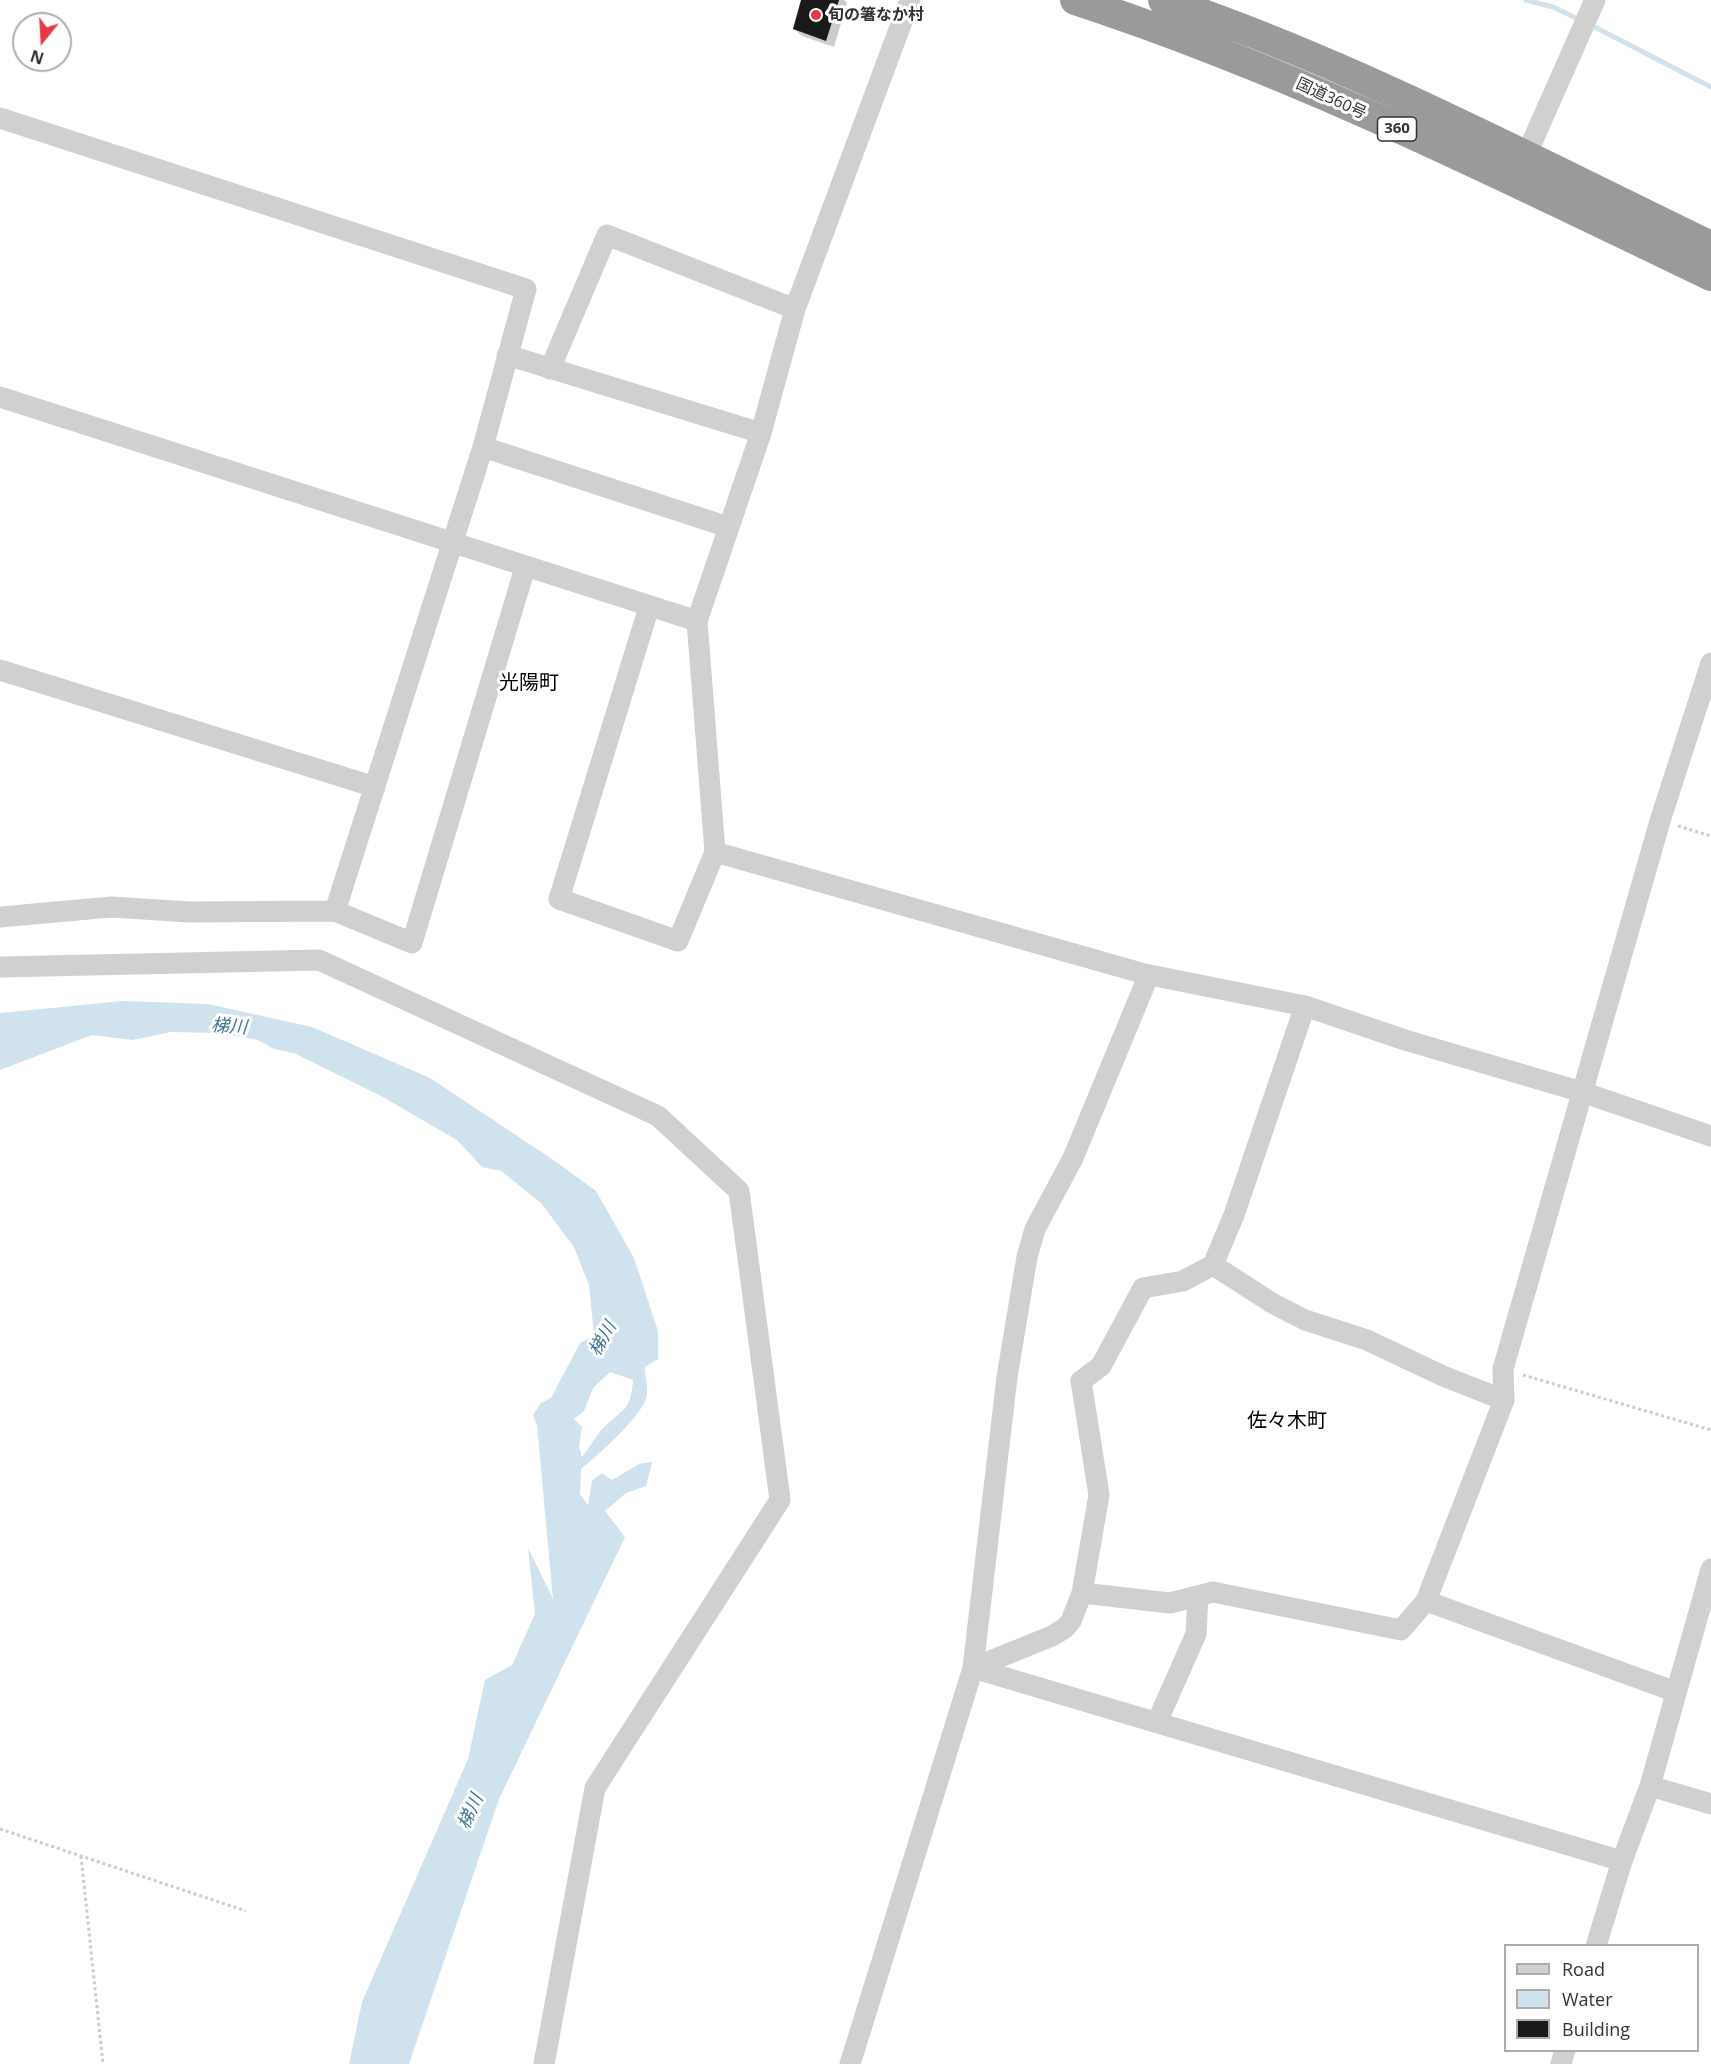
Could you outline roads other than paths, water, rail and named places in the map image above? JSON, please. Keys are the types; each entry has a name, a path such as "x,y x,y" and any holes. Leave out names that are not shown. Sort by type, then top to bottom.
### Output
{"highway":[{"name":"国道360号","path":"1075,0 1267,69 1515,182 1711,276"},
{"name":"国道360号","path":"1163,0 1250,31 1527,155 1711,246"}],"street":[{"path":"649,607 559,899 678,941 715,852 697,621 761,433 795,309 910,0"},
{"path":"1515,182 1588,16"},
{"path":"0,118 526,289 483,447 335,911"},
{"path":"550,369 607,235 795,309"},
{"path":"507,355 761,433"},
{"path":"0,397 451,542 525,568 697,621"},
{"path":"483,447 728,527"},
{"path":"0,917 111,907 190,912 335,911 412,943 525,568"},
{"path":"1082,1593 1170,1603 1213,1592 1401,1630 1426,1601 1504,1400 1503,1369 1660,821 1711,663"},
{"path":"0,670 375,787"},
{"path":"715,852 1145,974 1305,1006 1405,1040 1582,1092 1711,1136"},
{"path":"0,967 319,960 658,1116 739,1191 780,1500 595,1788 544,2064"},
{"path":"851,2064 973,1668 1007,1377 1027,1257 1035,1229 1073,1158 1145,984 1145,974"},
{"path":"973,1668 1052,1636 1071,1621 1082,1593 1099,1495 1081,1382 1101,1366 1143,1288 1183,1281 1213,1265 1234,1215 1305,1006"},
{"path":"1213,1265 1272,1303 1305,1320 1367,1340 1443,1376 1504,1400"},
{"path":"1597,1944 1622,1861 1650,1786 1710,1575"},
{"path":"1157,1722 1196,1634 1198,1596"},
{"path":"1426,1601 1677,1692"},
{"path":"973,1668 1622,1861"},
{"path":"1650,1786 1711,1804"}],"water":[{"name":"梯川","path":"123,1001 208,1004 312,1027 430,1078 552,1159 596,1191 634,1258 658,1331 658,1359 645,1367 647,1395 644,1404 619,1435 581,1469 580,1494 588,1505 592,1481 602,1473 612,1480 639,1464 652,1462 646,1486 626,1493 605,1511 625,1537 499,1799 409,2064 349,2064 362,2002 468,1759 485,1680 512,1665 535,1614 528,1548 553,1599 537,1425 533,1415 541,1403 551,1398 580,1343 594,1335 589,1285 574,1247 541,1203 501,1171 482,1167 457,1140 381,1096 294,1053 274,1049 258,1040 221,1033 171,1032 133,1040 92,1035 0,1070 0,1013","holes":["610,1372 633,1380 628,1404 602,1430 582,1457 579,1446 582,1427 574,1419 584,1411 593,1388"]}],"waterway":[{"path":"1526,0 1553,7 1580,20"},
{"path":"1589,24 1711,87"}],"place":[{"name":"旬の箸なか村","path":"816,15"}],"district":[{"name":"光陽町","path":"529,683"},
{"name":"佐々木町","path":"1287,1421"}]}
